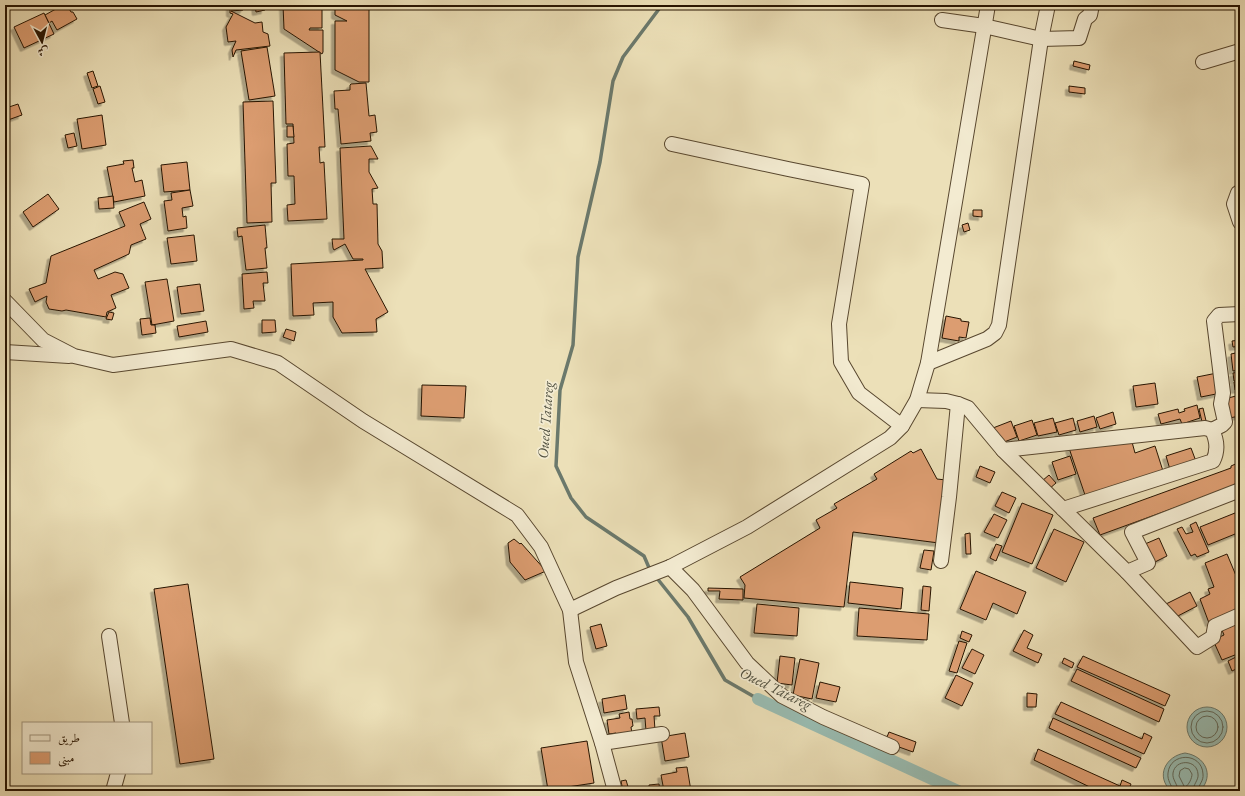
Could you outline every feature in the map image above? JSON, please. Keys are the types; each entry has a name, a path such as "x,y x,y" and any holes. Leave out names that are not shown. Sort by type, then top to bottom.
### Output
{"street":[{"path":"570,610 616,588 670,567 747,527 890,438 902,426 917,400 928,363 988,5"},
{"path":"928,363 986,339 996,333 999,325 1041,39 1048,5"},
{"path":"942,20 984,26 1041,39 1079,38 1085,20 1090,15 1092,5"},
{"path":"1203,62 1240,51"},
{"path":"672,144 862,184 839,324 841,362 859,393 902,426"},
{"path":"1240,192 1238,193 1234,204 1240,222"},
{"path":"5,301 43,340 74,356"},
{"path":"1003,450 1205,428 1212,430 1222,425 1225,422 1221,404 1223,393 1214,321 1219,315 1240,314"},
{"path":"5,352 74,356 113,365 231,348 278,363 363,421 517,515 541,547 570,610 576,662 602,743 615,791"},
{"path":"917,400 946,401 968,408 1003,450 1127,572 1197,647 1213,637 1215,626 1240,616"},
{"path":"941,561 958,404"},
{"path":"1063,509 1213,461 1216,454 1216,448 1212,430"},
{"path":"1127,572 1148,563 1132,532 1240,490"},
{"path":"670,567 693,590 747,663 782,696 892,748"},
{"path":"109,636 122,722"},
{"path":"602,743 662,734"},
{"path":"113,791 118,774"}],"water":[{"path":"1207,707 1215,709 1221,713 1225,719 1227,727 1225,735 1221,741 1215,745 1207,747 1199,745 1193,741 1189,735 1187,727 1189,719 1193,713 1199,709"},
{"path":"1185,753 1198,758 1206,767 1207,779 1200,791 1171,791 1166,785 1163,773 1168,762 1178,755"}],"building":[{"path":"63,5 67,5 77,19 57,30 52,21 49,23 45,15"},
{"path":"230,5 246,5 243,10 231,11 255,23 262,22 263,32 268,34 270,46 236,50 233,57 232,50 236,41 228,42 226,27 233,14 230,13"},
{"path":"255,5 264,5 265,10 256,12"},
{"path":"283,5 318,5 318,7 322,7 322,28 310,28 309,30 323,30 322,54 284,29"},
{"path":"336,5 369,5 369,82 359,82 335,70 335,21 347,21 335,15 335,8 341,8"},
{"path":"44,13 54,34 24,48 14,27"},
{"path":"267,47 275,96 249,100 241,51"},
{"path":"320,52 325,147 319,147 320,163 324,162 327,219 288,221 287,205 295,204 294,176 288,176 287,144 294,143 293,124 286,124 284,53"},
{"path":"1074,61 1090,65 1089,70 1073,66"},
{"path":"93,71 98,86 92,88 87,73"},
{"path":"366,83 369,116 375,115 377,132 370,133 371,141 341,144 338,109 335,109 334,91 350,90 351,84"},
{"path":"100,86 105,102 98,104 93,89"},
{"path":"1069,86 1085,88 1085,94 1069,92"},
{"path":"273,101 276,183 271,183 272,222 247,223 243,102"},
{"path":"8,102 9,107 18,104 22,115 8,120 5,110 5,103"},
{"path":"102,115 106,145 82,149 77,119"},
{"path":"287,126 293,126 294,137 287,137"},
{"path":"74,133 77,146 68,148 65,135"},
{"path":"371,146 378,159 369,159 369,172 378,188 372,189 373,204 377,204 378,244 382,251 383,268 365,269 388,312 376,319 377,332 342,333 333,317 333,302 313,303 314,315 293,316 291,264 363,260 353,259 345,244 334,250 332,239 344,239 340,148"},
{"path":"133,160 134,168 132,168 135,182 142,180 145,196 114,202 107,167 124,164 123,161"},
{"path":"187,162 190,190 164,192 161,165"},
{"path":"190,190 193,206 182,208 183,217 186,216 187,228 168,231 164,201 172,200 171,193"},
{"path":"48,194 59,209 33,227 23,212"},
{"path":"113,196 114,208 99,209 98,198"},
{"path":"144,202 151,219 140,224 146,239 131,245 129,254 94,270 98,279 115,272 123,274 129,288 111,295 116,308 107,312 106,317 66,310 62,311 49,309 46,302 47,296 35,302 29,289 46,283 51,256 125,226 119,212"},
{"path":"973,210 982,210 982,217 973,216"},
{"path":"968,223 970,230 964,232 962,225"},
{"path":"265,225 267,268 246,270 242,236 238,237 237,228"},
{"path":"194,235 197,261 171,264 167,238"},
{"path":"267,272 268,283 263,283 265,301 253,301 254,308 244,309 242,274"},
{"path":"167,279 174,321 152,325 145,282"},
{"path":"200,284 204,311 181,314 177,287"},
{"path":"109,312 114,313 112,320 106,319"},
{"path":"946,316 969,322 966,338 959,337 959,341 942,338"},
{"path":"150,318 151,325 155,325 156,333 142,335 140,319"},
{"path":"262,320 275,320 276,332 262,333"},
{"path":"206,321 208,332 179,337 177,326"},
{"path":"286,329 296,332 294,341 283,337"},
{"path":"1240,340 1240,346 1233,347 1232,341"},
{"path":"1240,352 1240,370 1233,371 1231,354"},
{"path":"1240,372 1240,380 1234,381 1233,373"},
{"path":"1217,373 1221,393 1201,397 1197,377"},
{"path":"1240,381 1240,389 1235,390 1234,382"},
{"path":"1155,383 1158,404 1136,407 1133,386"},
{"path":"422,385 466,386 464,418 421,416"},
{"path":"1240,395 1240,416 1229,418 1224,399"},
{"path":"1197,405 1200,418 1182,424 1180,419 1161,424 1158,414 1178,409 1179,413 1185,411 1184,409"},
{"path":"1203,408 1207,425 1203,426 1199,409"},
{"path":"1113,412 1116,424 1100,429 1096,418"},
{"path":"1094,416 1097,427 1080,432 1077,421"},
{"path":"1053,418 1057,432 1038,436 1034,423"},
{"path":"1073,418 1076,430 1059,435 1055,423"},
{"path":"1032,420 1037,435 1019,441 1014,426"},
{"path":"1011,421 1017,437 999,444 993,428"},
{"path":"1132,442 1135,453 1155,446 1163,471 1085,495 1069,448"},
{"path":"1191,448 1197,464 1171,473 1166,456"},
{"path":"921,449 937,479 946,480 939,543 853,532 844,607 744,598 745,585 740,577 820,528 816,520 837,508 834,504 877,479 874,474 911,451 913,453"},
{"path":"1070,456 1076,474 1058,480 1052,462"},
{"path":"1240,462 1240,484 1100,535 1093,518 1231,468 1231,466"},
{"path":"980,466 995,472 990,483 976,477"},
{"path":"1049,475 1056,483 1049,489 1042,481"},
{"path":"1002,492 1016,498 1009,513 995,506"},
{"path":"1022,503 1053,515 1032,564 1002,552"},
{"path":"1240,511 1240,532 1208,545 1200,527"},
{"path":"994,514 1007,520 998,538 984,532"},
{"path":"1196,522 1209,552 1197,557 1195,554 1191,556 1177,529 1182,527 1186,534 1193,532 1190,525"},
{"path":"1054,529 1084,542 1066,582 1036,568"},
{"path":"970,533 971,554 966,554 965,534"},
{"path":"1159,538 1167,556 1153,563 1145,544"},
{"path":"514,539 520,544 521,543 546,571 525,580 510,562 508,543"},
{"path":"996,544 1002,546 996,561 990,558"},
{"path":"924,550 934,551 931,570 920,568"},
{"path":"1227,554 1237,578 1240,577 1240,609 1209,623 1200,599 1210,594 1208,589 1214,587 1205,563"},
{"path":"976,571 1026,592 1017,614 993,603 986,620 960,609"},
{"path":"850,582 903,588 901,609 848,603"},
{"path":"188,584 214,759 180,764 154,589"},
{"path":"923,586 931,587 929,611 921,610"},
{"path":"708,588 743,589 743,600 719,599 720,591 708,591"},
{"path":"1190,592 1197,606 1174,618 1166,604"},
{"path":"757,604 799,608 797,636 754,633"},
{"path":"859,608 929,614 927,640 857,636"},
{"path":"1240,623 1240,653 1222,660 1213,640 1224,635 1222,630"},
{"path":"601,624 607,646 596,649 590,627"},
{"path":"1024,630 1033,635 1027,648 1042,654 1038,663 1013,651"},
{"path":"962,631 972,635 969,642 960,638"},
{"path":"959,641 967,643 957,673 949,671"},
{"path":"972,649 984,655 975,674 962,668"},
{"path":"780,656 795,658 792,685 777,683"},
{"path":"1083,656 1170,695 1165,706 1077,667"},
{"path":"1238,656 1240,660 1240,667 1232,671 1228,661"},
{"path":"1064,658 1074,663 1072,668 1062,663"},
{"path":"800,659 819,663 812,699 793,695"},
{"path":"1077,669 1164,709 1159,722 1071,681"},
{"path":"956,675 973,683 962,706 945,698"},
{"path":"820,682 840,687 836,702 816,698"},
{"path":"1027,693 1037,694 1036,707 1027,707"},
{"path":"625,695 627,709 604,713 602,699"},
{"path":"1061,702 1142,739 1144,733 1152,737 1144,754 1055,714"},
{"path":"659,707 660,716 654,716 655,730 646,731 645,718 637,719 636,709"},
{"path":"629,712 633,726 631,727 632,734 617,737 616,733 609,734 607,720 620,718 619,714"},
{"path":"1053,718 1141,758 1136,768 1049,728"},
{"path":"889,732 916,742 913,752 885,742"},
{"path":"685,733 689,757 665,761 661,737"},
{"path":"587,741 594,783 548,790 541,748"},
{"path":"1038,749 1120,786 1122,780 1131,784 1128,791 1098,791 1034,760"},
{"path":"687,767 691,791 664,791 661,775 677,772 676,768"},
{"path":"626,780 629,790 623,791 621,781"},
{"path":"659,784 660,791 649,791 649,785"}],"waterway":[{"name":"Oued Tatareg","path":"650,570 644,556 586,517 571,498 556,466 560,390 573,345 578,257 600,162 613,81 623,57 662,5"},
{"name":"Oued Tatareg","path":"656,577 688,617 725,680 758,699"},
{"name":"Oued Tatareg","path":"758,699 958,791"}]}
